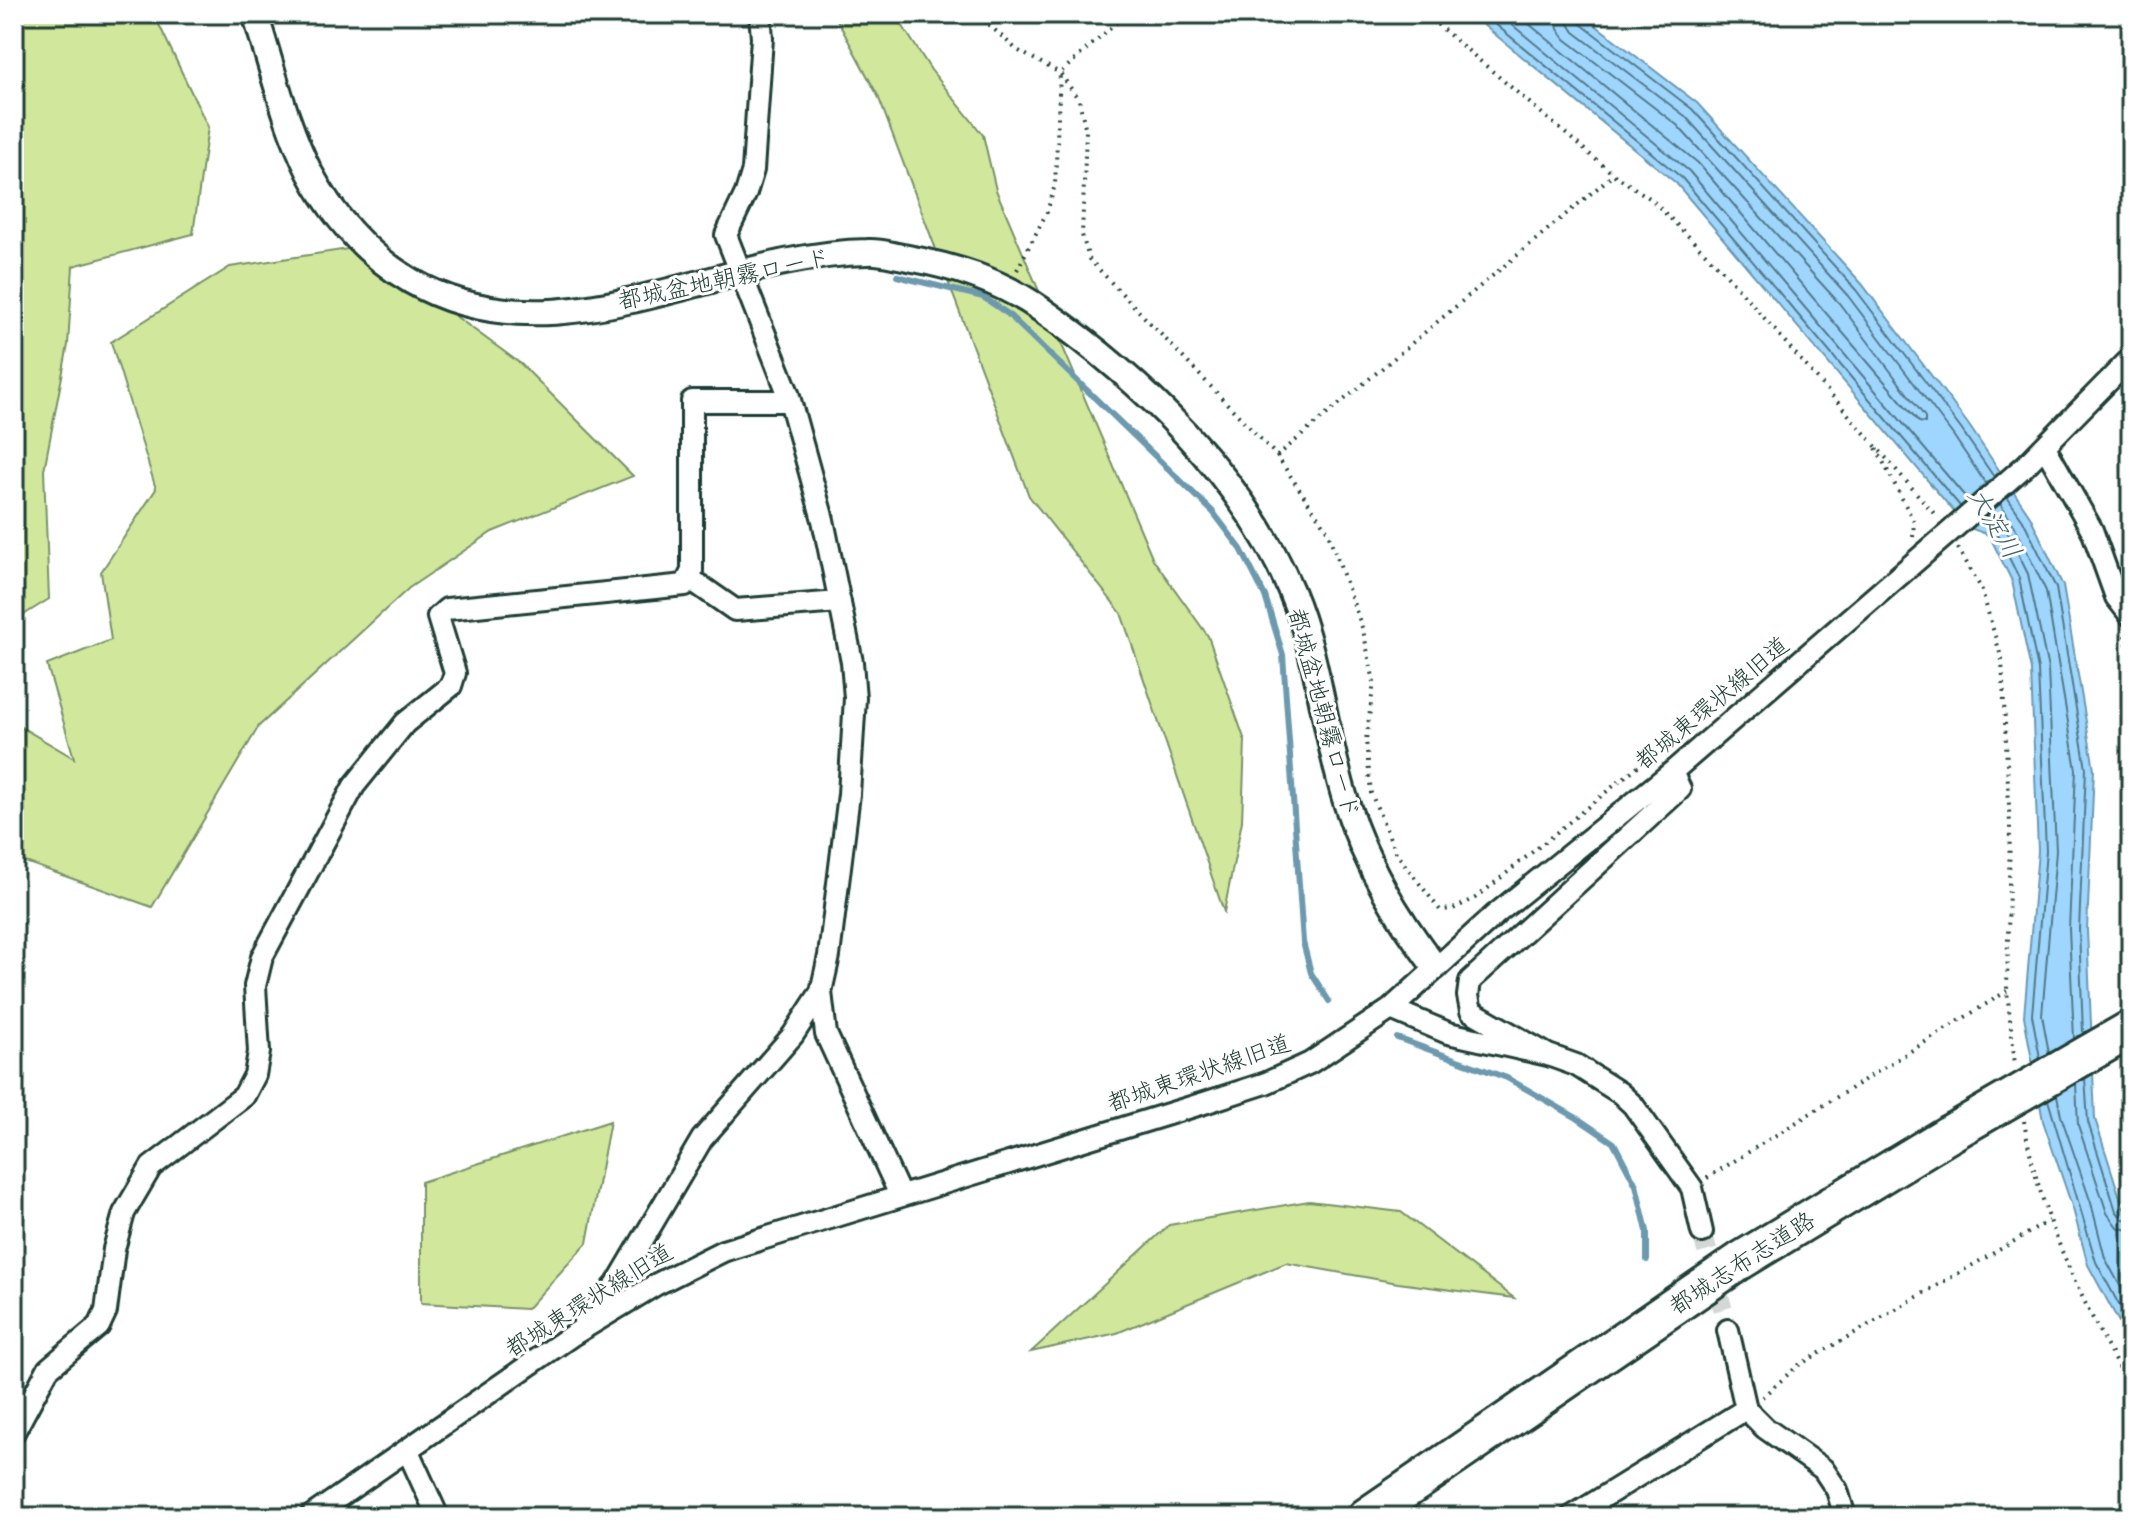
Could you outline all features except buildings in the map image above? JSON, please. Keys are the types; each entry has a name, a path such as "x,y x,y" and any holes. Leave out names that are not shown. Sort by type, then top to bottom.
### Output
{"highway":[{"name":"都城志布志道路","path":"1366,1517 1740,1261 1949,1134 2131,1029"}],"street":[{"name":"都城盆地朝霧ロード","path":"255,14 292,128 310,172 325,197 341,222 366,249 393,271 429,291 485,309 565,312 626,301 807,256 873,251 970,272 1038,307 1093,348 1205,455 1254,521 1295,604 1311,656 1345,801 1367,861 1397,916 1435,967"},
{"path":"760,14 762,38 753,170 726,235 790,401 823,520 852,662 855,698 849,794 829,956 821,992 826,1034 900,1195"},
{"name":"都城東環状線旧道","path":"310,1517 571,1336 657,1284 723,1251 1266,1083 1310,1063 1391,1009 1435,967 1570,852 1672,772 2026,465 2131,358"},
{"path":"14,1432 48,1369 99,1326 106,1311 114,1249 124,1213 151,1167 244,1096 255,1075 259,1052 255,986 262,957 354,786 405,723 451,686 455,673 438,617 447,609 685,585 692,571 692,401 790,401"},
{"path":"2045,447 2092,530 2116,597 2131,616"},
{"path":"689,578 735,610 840,602"},
{"path":"1548,1055 1471,1011 1468,996 1470,981 1680,789 1672,772"},
{"path":"571,1336 616,1285 702,1139 793,1035 821,992"},
{"path":"1391,1009 1448,1033 1548,1055 1576,1065 1620,1093 1633,1105 1692,1188 1702,1232"},
{"path":"1728,1330 1746,1409 1765,1428 1823,1469 1837,1490 1845,1517"},
{"path":"1571,1517 1746,1409"},
{"path":"408,1451 438,1517"}],"path":[{"path":"977,14 1017,50 1060,73 1079,100 1086,131 1082,235 1089,259 1277,456 1327,530 1363,630 1374,682 1366,740 1371,793 1396,853 1440,910 1453,909 1476,898 1654,753 1672,772"},
{"path":"1007,289 1047,212 1055,185 1060,73 1126,14"},
{"path":"1425,14 1613,174 1651,199 1725,273 1951,531 1981,588 2002,660 2010,826 2007,991 1692,1188"},
{"path":"1277,456 1613,174"},
{"path":"1874,444 1914,522 1914,535 1908,543"},
{"path":"1746,1409 1799,1365 2049,1221 2090,1315 2131,1391"}],"green space":[{"path":"14,14 154,14 208,127 193,234 73,266 68,345 44,470 49,599 14,621"},
{"path":"834,14 895,14 931,70 983,135 996,190 1153,559 1208,636 1245,741 1242,821 1224,912 1121,613 1029,496 878,96"},
{"path":"361,247 521,364 633,476 492,532 409,588 259,726 152,907 14,858 14,723 74,758 47,665 111,640 101,572 156,489 111,342 230,267"},
{"path":"610,1121 587,1243 527,1309 421,1303 421,1182"},
{"path":"1309,1201 1401,1212 1514,1298 1398,1283 1286,1263 1117,1333 1031,1352 1169,1225"}],"water":[{"name":"大淀川","path":"1470,14 1581,14 1697,103 1862,284 1968,424 2030,516 2063,586 2094,769 2087,930 2095,1119 2123,1207 2131,1216 2131,1344 2088,1265 2043,1121 2024,1016 2038,851 2031,670 2012,581 1989,535 1967,527 1676,183"}],"waterway":[{"path":"897,276 983,297 1008,314 1213,512 1241,549 1265,596 1283,655 1303,942 1311,973 1329,1001"},
{"path":"1397,1038 1507,1078 1614,1143 1636,1185 1647,1231 1647,1260"}],"tunnel":[{"path":"1702,1232 1728,1330"}]}
